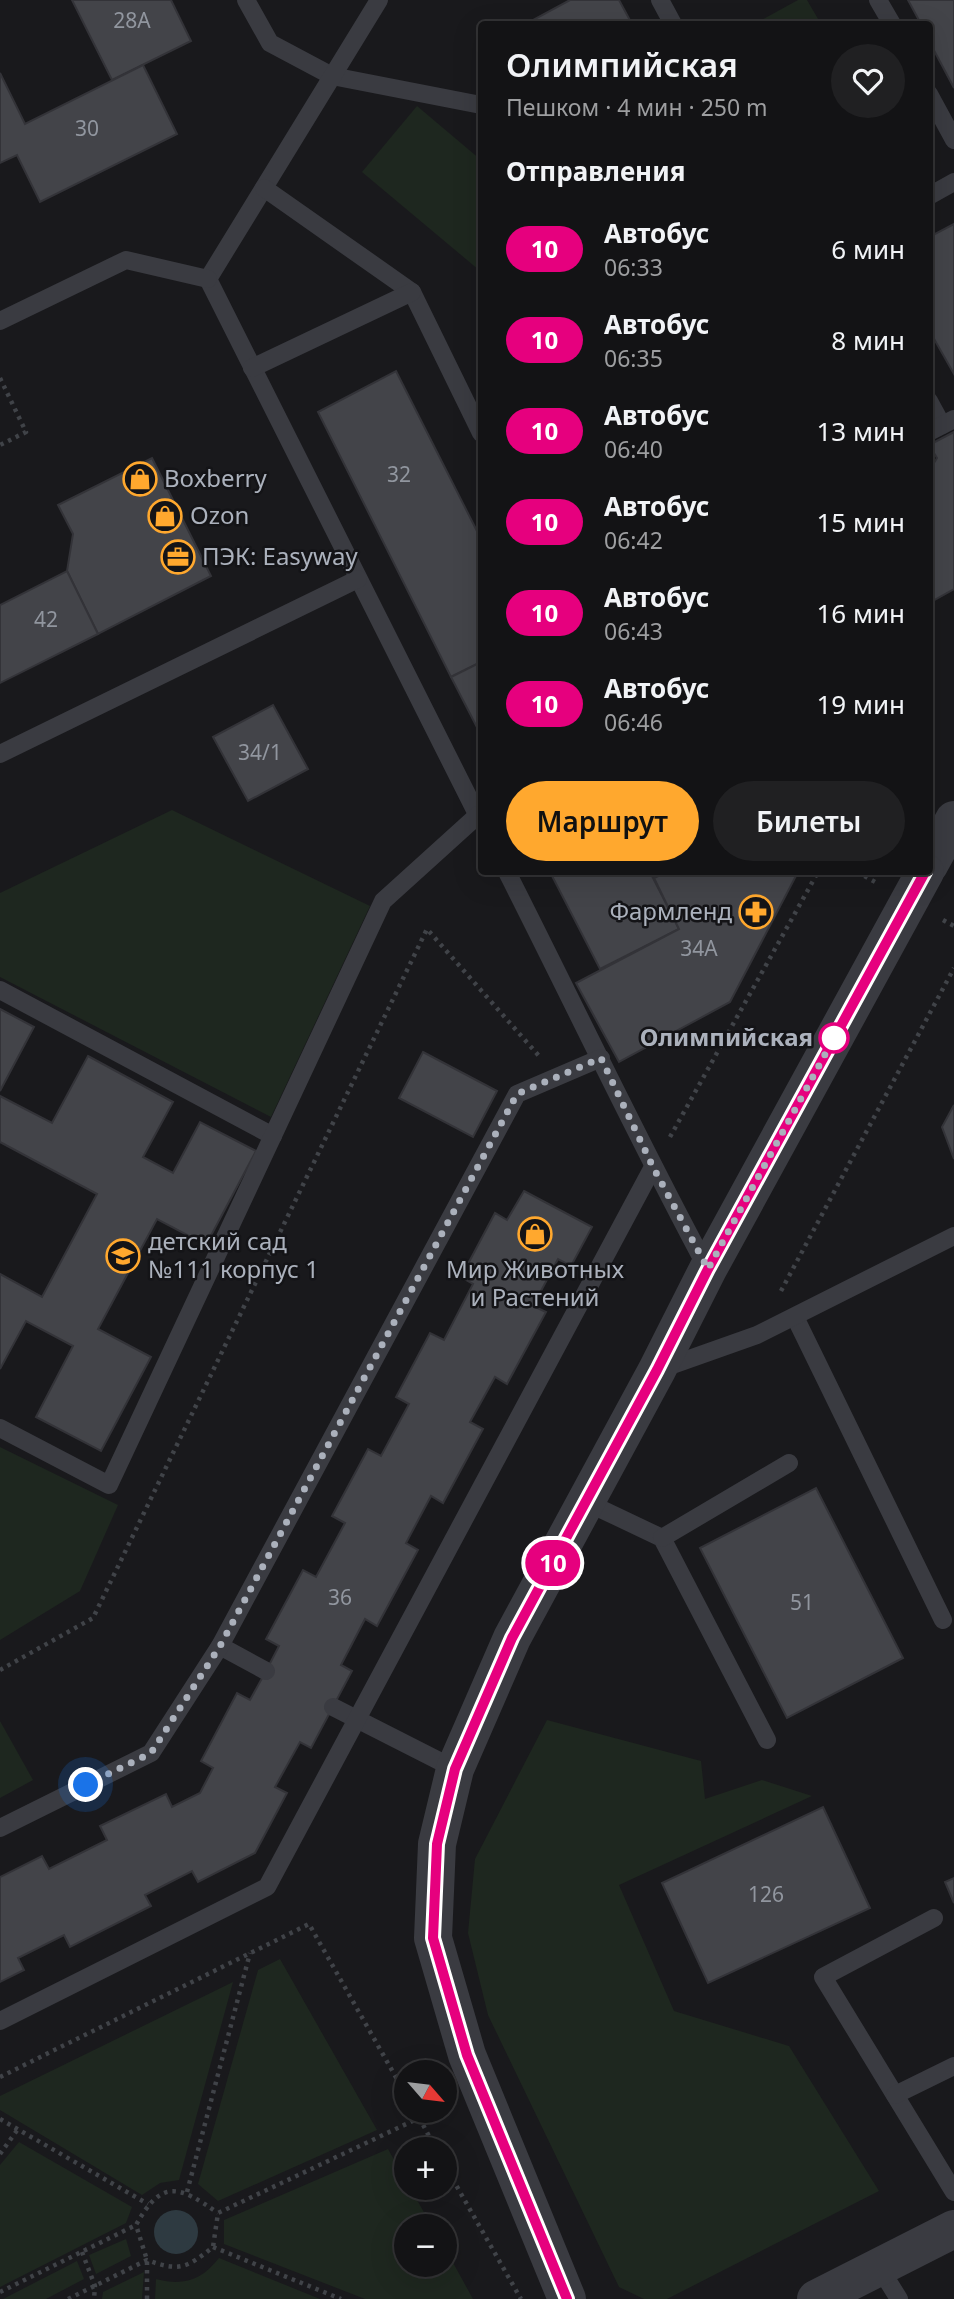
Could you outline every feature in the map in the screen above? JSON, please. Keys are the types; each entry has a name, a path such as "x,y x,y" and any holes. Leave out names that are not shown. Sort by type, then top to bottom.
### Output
{"street":[{"path":"933,858 954,820"},
{"path":"567,2299 467,2055 433,1938 437,1844 455,1769 512,1638 657,1370 708,1269 923,875"},
{"path":"816,2299 954,2229"}],"lane":[{"path":"246,0 270,43 332,76 478,104"},
{"path":"208,279 379,0"},
{"path":"660,0 671,21"},
{"path":"878,0 890,21"},
{"path":"933,101 954,140"},
{"path":"933,193 954,182"},
{"path":"264,188 412,292 478,427"},
{"path":"0,321 126,260 208,279"},
{"path":"208,279 478,814"},
{"path":"252,368 412,292"},
{"path":"933,408 942,425"},
{"path":"0,754 358,579"},
{"path":"0,1428 109,1485 383,901 478,820"},
{"path":"509,875 653,1167 708,1269"},
{"path":"0,990 273,1136"},
{"path":"0,1828 151,1753 220,1646 517,1094 601,1058"},
{"path":"0,2021 267,1887 653,1167"},
{"path":"657,1370 757,1335 954,1236"},
{"path":"795,1317 943,1620"},
{"path":"662,1538 789,1463"},
{"path":"586,1502 662,1538 766,1740"},
{"path":"220,1646 266,1671"},
{"path":"333,1707 455,1769"},
{"path":"934,1918 823,1977 954,2192"},
{"path":"895,2095 954,2066"},
{"path":"879,2267 899,2299"}],"path":[{"path":"0,378 26,432 0,445"},
{"path":"653,1167 816,875"},
{"path":"0,1670 93,1618 427,929 558,1077"},
{"path":"757,1335 954,968"},
{"path":"0,2077 309,1924 394,2074"},
{"path":"187,2192 250,1952"},
{"path":"0,2119 148,2204"},
{"path":"218,2213 408,2123"},
{"path":"0,2154 18,2129"},
{"path":"457,2187 521,2299"},
{"path":"0,2292 136,2225 148,2204 165,2192 187,2192 218,2213"},
{"path":"68,2299 147,2260 171,2269 193,2263 213,2247 218,2213"},
{"path":"136,2225 147,2260 147,2299"},
{"path":"213,2247 341,2299"},
{"path":"82,2252 95,2286 94,2299"}],"shaded area":[{"path":"798,0 807,0 819,21 760,21"},
{"path":"417,106 478,157 478,269 362,172"},
{"path":"172,810 370,906 271,1117 0,977 0,893"},
{"path":"0,1447 118,1505 80,1591 0,1640"},
{"path":"547,1720 701,1761 705,1799 762,1780 812,1796 619,1885 674,2011 789,2046 879,2191 667,2299 644,2299 619,2287 488,2015 468,1933 475,1859"},
{"path":"0,1721 33,1780 0,1798"},
{"path":"280,1959 377,2130 218,2201 198,2184 258,1970"},
{"path":"233,1982 179,2180 160,2183 142,2195 0,2110 0,2096"},
{"path":"19,2142 132,2207 126,2223 0,2287 0,2165"},
{"path":"388,2149 394,2160 394,2200 417,2200 425,2214 394,2214 394,2277 457,2277 457,2270 473,2299 365,2299 224,2244 224,2220"},
{"path":"176,2210 185,2211 192,2216 197,2223 197,2241 192,2248 185,2253 176,2254 167,2253 160,2248 155,2241 154,2232 155,2223 160,2216 167,2211"},
{"path":"126,2239 131,2256 96,2274 89,2255"},
{"path":"219,2258 320,2299 155,2299 156,2279 175,2282 191,2280 205,2272"},
{"path":"77,2261 84,2279 46,2299 3,2299"},
{"path":"144,2272 142,2299 102,2299 103,2292"}],"building":[{"path":"72,0 171,0 191,41 112,80"},
{"path":"570,0 619,0 630,21 531,21"},
{"path":"908,0 954,0 954,88 933,49 933,21 919,21"},
{"path":"143,65 177,134 40,202 17,155 0,163 0,73 25,124"},
{"path":"954,224 954,374 933,337 933,235"},
{"path":"396,371 478,533 478,664 451,677 318,412"},
{"path":"954,432 954,589 933,601 933,464 937,458 933,452 933,443"},
{"path":"152,458 211,576 98,634 67,571 73,534 58,505"},
{"path":"67,571 98,634 0,683 0,605"},
{"path":"478,664 478,729 451,677"},
{"path":"273,705 308,769 248,801 213,737"},
{"path":"552,875 652,875 679,929 600,969"},
{"path":"660,875 796,875 730,1002 619,1062 576,983 679,929 654,878"},
{"path":"0,1009 34,1027 0,1091"},
{"path":"423,1052 497,1091 473,1137 399,1098"},
{"path":"88,1056 173,1102 143,1157 173,1173 200,1122 256,1151 206,1245 157,1219 98,1329 151,1357 101,1451 36,1417 73,1346 26,1321 0,1369 0,1274 42,1297 97,1194 0,1142 0,1096 52,1123"},
{"path":"954,1105 954,1159 942,1127"},
{"path":"524,1191 592,1227 571,1266 558,1259 533,1306 546,1312 507,1384 495,1377 470,1422 483,1429 443,1503 431,1496 406,1543 418,1550 377,1626 365,1619 341,1665 352,1671 311,1748 300,1742 275,1787 287,1793 255,1853 198,1882 192,1871 145,1895 151,1906 70,1947 64,1935 18,1958 24,1970 0,1982 0,1877 42,1856 49,1869 107,1840 100,1826 166,1794 172,1807 200,1793 213,1768 201,1761 237,1693 250,1700 266,1671 279,1646 266,1639 303,1570 316,1577 345,1523 332,1516 368,1449 381,1456 409,1404 396,1397 430,1333 444,1340 473,1284 461,1277 495,1213 507,1220"},
{"path":"816,1488 903,1658 787,1718 700,1548"},
{"path":"823,1807 870,1908 708,1983 662,1883"},
{"path":"954,1878 954,1903 945,1882"}],"bus line":[{"name":"10","path":"567,2299 467,2055 433,1938 437,1844 455,1769 512,1638 657,1370 708,1269 923,875"}],"place":[{"name":"Boxberry","path":"140,479"},
{"name":"Ozon","path":"165,516"},
{"name":"ПЭК: Easyway","path":"178,557"},
{"name":"Фармленд","path":"756,912"},
{"name":"Олимпийская","path":"834,1038"},
{"name":"Мир Животных и Растений","path":"535,1234"},
{"name":"детский сад №111 корпус 1","path":"123,1256"}],"route":[{"path":"86,1785 151,1753 220,1646 517,1094 601,1058 626,1114 708,1269 834,1038"}]}
